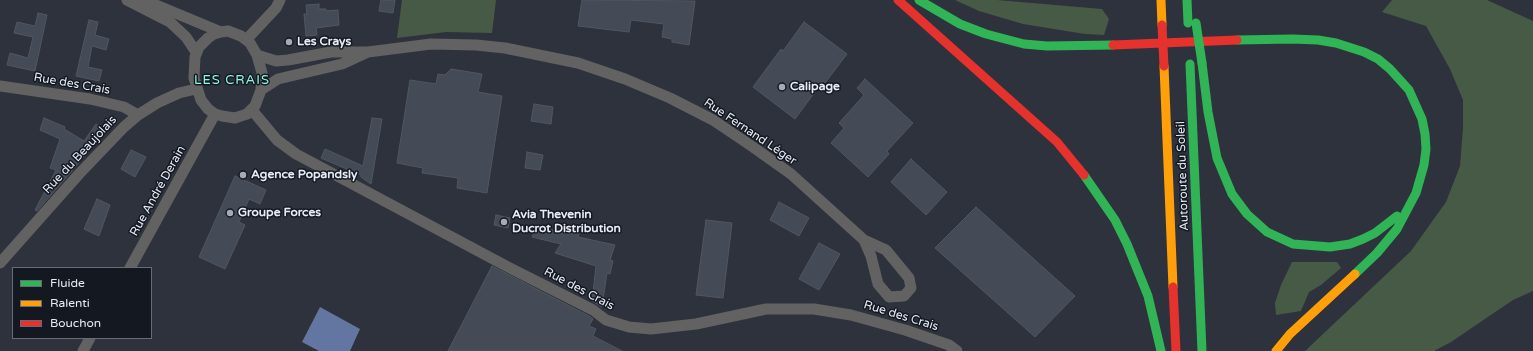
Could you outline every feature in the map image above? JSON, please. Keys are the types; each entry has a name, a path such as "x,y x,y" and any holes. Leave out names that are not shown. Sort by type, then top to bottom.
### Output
{"highway":[{"path":"898,0 1057,142 1080,168 1115,220 1130,250 1148,296 1161,351"},
{"path":"919,0 960,24 986,34 1024,44 1047,46 1096,46 1292,39 1318,40 1336,43 1364,52 1378,59 1399,78 1408,90 1422,119 1425,142 1424,165 1410,205 1397,229 1377,253 1295,329 1276,351"},
{"name":"Autoroute du Soleil","path":"1161,0 1176,351"},
{"name":"Autoroute du Soleil","path":"1187,0 1192,23 1189,57 1202,351"},
{"path":"1193,0 1192,23 1202,63 1214,145 1224,176 1232,194 1247,214 1268,232 1281,239 1307,246 1326,248 1340,246 1363,239 1375,233 1410,205"}],"street":[{"path":"127,0 170,22 186,37 196,52"},
{"path":"144,0 221,32 235,33 246,40 255,49 262,73 262,90 258,101 252,110 247,114 235,118 229,118 216,114 205,106 196,89 193,69 196,52 208,38 221,32"},
{"path":"246,40 276,8 280,0"},
{"name":"Rue Fernand Léger","path":"257,55 282,60 331,52 368,52 431,44 476,45 505,48 578,63 624,79 670,98 713,120 791,174 864,240 886,250 909,278 910,288 904,296 889,297 878,284 871,256 864,240"},
{"name":"Rue Fernand Léger","path":"262,90 278,79 342,64 368,52"},
{"name":"Rue des Crais","path":"0,86 90,98 124,107 138,115"},
{"name":"Rue du Beaujolais","path":"0,263 104,148 138,115 168,98 196,89"},
{"name":"Rue des Crais","path":"252,110 277,140 296,154 510,268 593,310 606,320 629,327 651,329 696,324 766,309 814,309 851,315 906,330 949,345 957,351"},
{"name":"Rue André Derain","path":"131,267 216,114"},
{"path":"83,351 89,339"}],"green space":[{"path":"402,0 496,0 492,33 446,32 397,38"},
{"path":"955,0 997,0 1102,9 1109,19 1104,35 1085,34 1023,24 979,11"},
{"path":"1392,0 1487,0 1533,21 1533,291 1513,300 1451,342 1434,351 1305,351 1411,251 1446,202 1460,166 1463,128 1463,100 1450,69 1426,26 1382,12"},
{"path":"1292,262 1337,262 1341,268 1321,285 1309,292 1301,311 1276,315 1275,303 1281,285"}],"water":[{"path":"320,307 360,329 350,351 319,351 302,342"}],"building":[{"path":"381,0 395,0 393,13 379,11"},
{"path":"582,0 695,1 689,45 672,42 672,39 662,37 664,24 631,20 629,32 578,26"},
{"path":"319,4 319,9 326,9 326,11 338,10 339,25 316,28 317,35 306,36 304,14 307,14 306,5"},
{"path":"38,13 47,15 35,71 7,65 10,53 28,58 33,37 14,33 17,22 35,26"},
{"path":"89,20 98,22 95,35 109,39 106,50 92,46 88,67 102,70 99,81 76,76"},
{"path":"804,22 847,54 825,83 823,81 795,119 753,87 781,49 783,51"},
{"path":"451,69 482,74 478,92 502,96 487,193 457,188 458,178 422,173 423,168 397,163 410,80 436,84 438,74 445,75"},
{"path":"865,79 913,123 887,151 889,154 868,177 831,143 844,128 839,123 864,95 857,88"},
{"path":"534,104 553,107 551,124 531,121"},
{"path":"44,118 65,127 64,129 84,141 96,124 105,130 37,211 35,210 56,170 50,168 60,139 40,130"},
{"path":"372,118 382,119 371,184 361,177 361,175 321,158 325,149 363,166"},
{"path":"131,150 146,157 135,177 121,169"},
{"path":"527,152 543,155 540,170 525,168"},
{"path":"911,159 947,192 926,215 891,182"},
{"name":"Groupe Forces","path":"235,176 266,190 260,204 249,199 239,222 245,225 225,269 199,257"},
{"path":"97,199 110,205 99,236 84,229"},
{"path":"779,202 809,218 799,236 770,220"},
{"path":"976,207 1075,296 1035,337 935,248"},
{"path":"496,215 510,218 508,228 494,225"},
{"path":"706,220 732,223 723,298 696,295"},
{"path":"571,225 580,228 578,237 615,245 610,260 613,261 610,274 607,273 602,307 592,301 596,266 555,253 561,244 532,237 537,226 569,234"},
{"path":"819,243 840,254 819,290 799,279"},
{"path":"492,266 589,316 593,319 589,326 596,329 593,336 622,351 448,351"}],"traffic: fast":[{"path":"919,0 960,24 986,34 1024,44 1047,46 1113,45"},
{"path":"1187,0 1188,23"},
{"path":"1196,23 1202,63"},
{"path":"1237,40 1292,39 1318,40 1336,43 1364,52 1378,59 1390,69 1409,90 1422,119 1425,134 1426,149 1424,165 1416,193 1397,229 1377,253 1355,274"},
{"path":"1202,63 1208,112 1217,158 1232,194 1247,214 1267,232 1293,244 1330,247 1350,244 1363,239 1375,233 1397,216"},
{"path":"1190,64 1202,351"},
{"path":"1084,175 1115,220 1127,244 1148,296 1161,351"}],"traffic: slow":[{"path":"1161,0 1162,25"},
{"path":"1164,66 1173,287"},
{"path":"1276,351 1290,334 1355,274"}],"traffic: jam":[{"path":"898,0 1057,142 1084,175"},
{"path":"1162,25 1164,66"},
{"path":"1113,45 1237,40"},
{"path":"1173,287 1176,351"}],"place":[{"name":"Les Crays","path":"289,42"},
{"name":"Calipage","path":"782,87"},
{"name":"Agence Popandsly","path":"243,175"},
{"name":"Groupe Forces","path":"230,213"},
{"name":"Avia Thevenin Ducrot Distribution","path":"504,222"}],"district":[{"name":"LES CRAIS","path":"232,81"}]}
